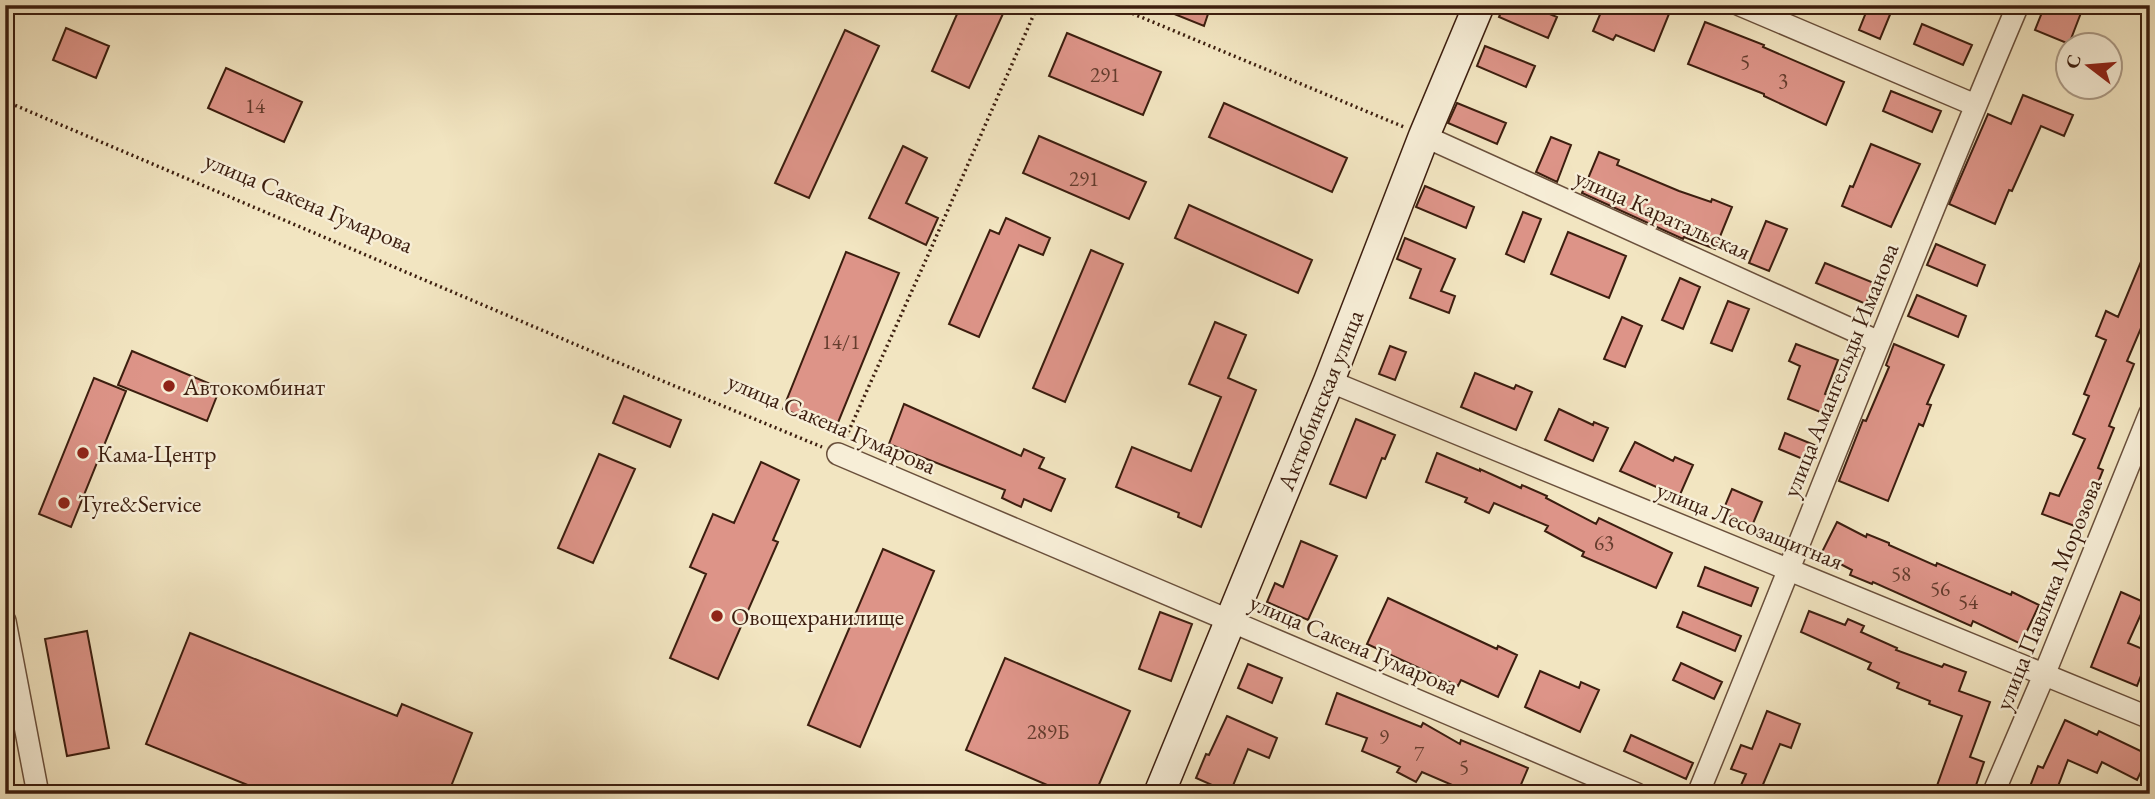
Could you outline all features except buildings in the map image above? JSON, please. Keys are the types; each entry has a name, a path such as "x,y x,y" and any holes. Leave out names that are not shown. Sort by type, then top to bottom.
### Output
{"street":[{"name":"Актюбинская улица","path":"1159,794 1329,381 1424,136 1479,5"},
{"path":"1740,5 1975,105"},
{"name":"улица Амангельды Иманова","path":"1698,794 1975,105 2018,5"},
{"name":"улица Каратальская","path":"1424,136 1879,342"},
{"name":"улица Лесозащитная","path":"1329,381 2150,718"},
{"name":"улица Павлика Морозова","path":"1993,794 2044,676 2150,413"},
{"name":"улица Сакена Гумарова","path":"838,454 1637,794"},
{"path":"5,621 38,794"}],"path":[{"path":"838,454 1038,5"},
{"path":"1112,5 1424,136"},
{"name":"улица Сакена Гумарова","path":"5,101 838,454"}],"place":[{"name":"Автокомбинат","path":"169,386"},
{"name":"Кама-Центр","path":"83,453"},
{"name":"Tyre&Service","path":"64,503"},
{"name":"Овощехранилище","path":"717,616"}]}
